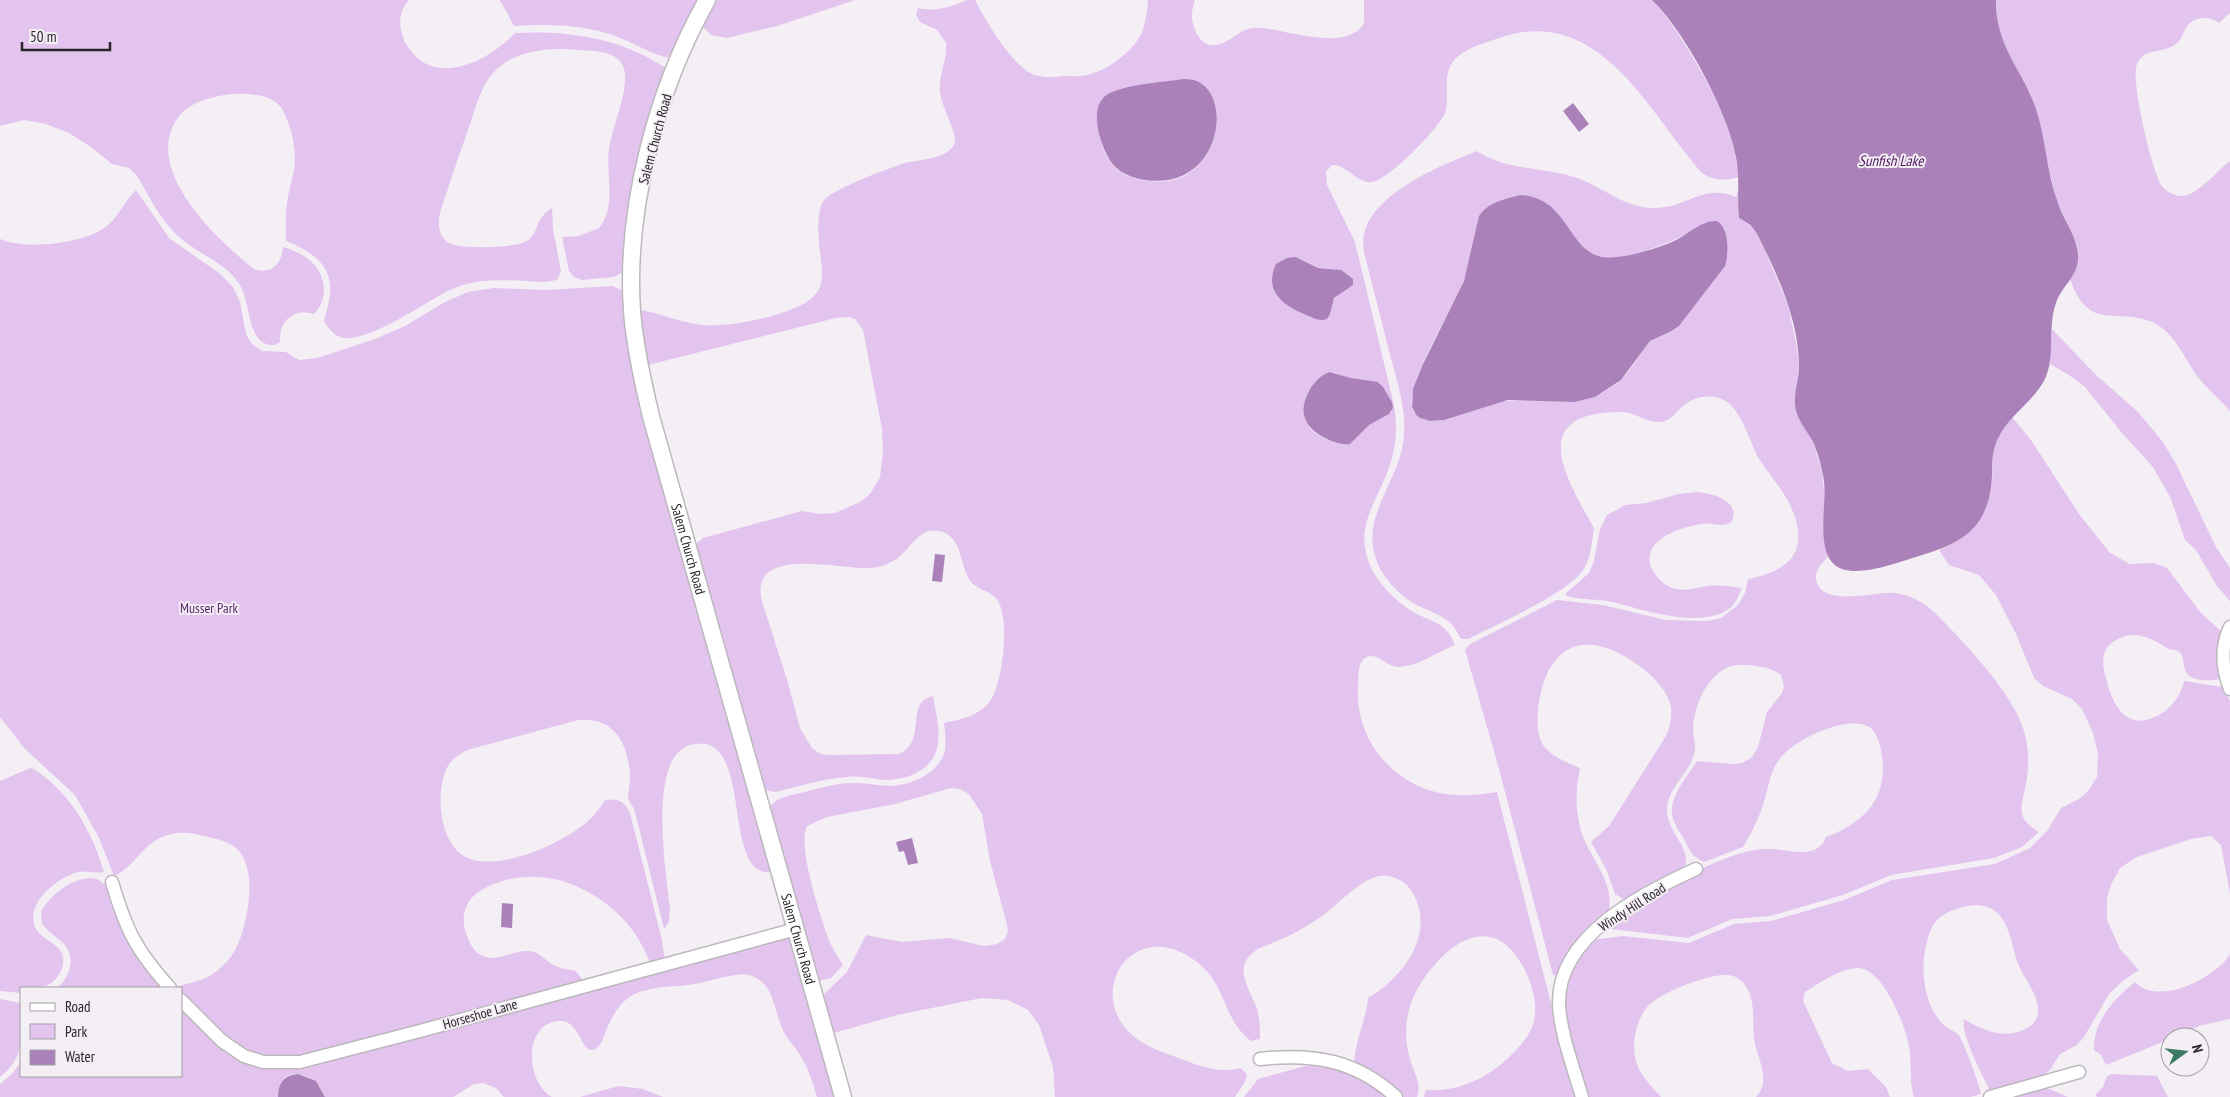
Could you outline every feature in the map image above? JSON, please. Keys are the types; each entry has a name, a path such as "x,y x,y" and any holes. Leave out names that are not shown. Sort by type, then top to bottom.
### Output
{"street":[{"name":"Salem Church Road","path":"708,0 692,29 670,82 658,116 646,167 633,245 632,287 634,328 652,420 843,1097"},
{"path":"2230,627 2224,644 2222,658 2230,689"},
{"name":"Windy Hill Road","path":"1582,1097 1560,1014 1560,994 1567,970 1584,942 1604,923 1650,892 1696,869"},
{"path":"112,882 123,919 132,938 148,963 169,987"},
{"name":"Horseshoe Lane","path":"182,1001 222,1041 244,1056 263,1062 300,1062 411,1034 796,929"},
{"path":"1260,1059 1302,1057 1331,1061 1365,1074 1396,1097"},
{"path":"1990,1097 2079,1072"}],"green space":[{"path":"0,0 409,0 403,9 400,19 404,40 409,49 425,63 435,67 446,68 457,67 479,60 499,48 515,33 535,32 574,35 594,38 631,49 666,68 624,271 614,277 582,280 574,277 569,271 562,237 579,236 599,228 605,219 608,209 610,143 625,83 623,66 620,61 610,54 567,49 542,50 518,56 507,61 497,69 485,84 440,213 439,229 447,242 453,245 487,247 511,245 527,241 534,234 543,216 552,208 553,229 561,271 558,279 543,282 497,280 468,284 448,291 382,328 355,337 344,338 338,336 324,322 330,295 330,281 327,273 323,265 310,253 286,241 286,208 294,170 295,155 291,132 283,111 276,102 264,97 249,94 217,96 190,107 181,114 170,134 169,156 175,178 187,200 221,240 254,269 266,270 274,267 278,263 283,247 302,255 314,264 319,271 324,285 322,300 314,314 294,314 285,322 282,328 280,342 275,345 265,344 254,331 243,291 238,282 224,268 190,246 169,227 137,176 129,168 112,164 91,147 69,133 46,124 24,120 0,126"},
{"path":"500,0 698,0 670,58 607,33 594,30 554,25 514,26"},
{"path":"717,0 855,0 777,26 727,38 711,35 702,26"},
{"path":"967,0 975,0 998,38 1019,65 1031,74 1045,77 1087,75 1095,73 1118,60 1132,47 1141,34 1148,0 1195,0 1192,15 1195,30 1199,38 1205,43 1216,45 1229,40 1243,31 1255,28 1317,38 1345,36 1356,32 1364,23 1364,0 1652,0 1674,27 1701,71 1716,99 1728,128 1739,177 1720,180 1702,173 1640,93 1617,68 1592,48 1563,35 1532,31 1496,39 1471,48 1459,55 1451,65 1447,76 1447,101 1445,113 1441,120 1412,153 1389,173 1372,182 1367,182 1337,166 1332,165 1326,172 1327,185 1355,242 1395,412 1396,433 1393,454 1365,528 1364,542 1367,557 1382,585 1397,601 1415,613 1443,627 1455,645 1420,662 1398,667 1376,657 1368,656 1361,662 1359,670 1359,710 1371,742 1381,757 1407,780 1423,788 1454,795 1476,795 1497,792 1575,1097 1424,1097 1426,1090 1456,1088 1491,1072 1519,1047 1533,1025 1535,1001 1528,977 1520,961 1500,941 1489,937 1477,937 1464,941 1451,949 1427,974 1413,998 1408,1015 1406,1040 1409,1057 1418,1084 1417,1097 1404,1097 1354,1063 1368,998 1381,990 1403,967 1412,954 1418,940 1420,926 1419,910 1414,895 1400,880 1388,876 1379,876 1360,885 1311,923 1289,936 1258,949 1248,958 1244,966 1244,977 1258,1013 1260,1039 1251,1041 1241,1031 1233,1021 1210,975 1200,964 1186,955 1165,948 1147,948 1132,955 1121,967 1114,983 1113,1000 1118,1018 1131,1034 1154,1048 1202,1066 1217,1070 1241,1068 1247,1075 1245,1082 1235,1097 1055,1097 1053,1067 1039,1025 1028,1010 1008,1000 982,998 897,1015 834,1033 823,995 847,972 866,935 902,942 949,938 984,946 997,944 1005,939 1008,931 1007,925 990,861 982,814 969,794 960,789 951,788 895,804 827,817 807,826 805,849 811,881 828,938 843,965 831,978 819,981 769,807 783,797 828,786 850,783 899,785 916,780 931,771 942,758 945,750 944,723 962,719 979,712 988,704 993,696 998,684 1003,654 1004,623 1002,610 995,597 975,586 969,579 955,541 945,533 937,531 924,533 896,559 878,567 857,568 800,564 782,566 769,572 761,583 762,601 800,728 812,748 819,753 827,755 899,754 908,748 912,740 920,706 924,700 933,696 939,735 936,753 931,761 920,771 908,777 889,780 847,777 820,781 776,792 764,790 695,545 703,538 802,511 821,514 835,513 860,502 870,494 880,477 883,451 882,429 863,330 855,319 849,317 836,318 648,365 640,310 695,324 728,324 761,319 778,314 805,303 814,296 820,288 822,279 818,223 819,213 826,198 853,183 891,168 942,155 950,150 954,144 954,132 940,92 940,79 946,55 946,43 937,30 920,22 916,15 918,8 937,9 949,7","holes":["1192,79 1202,84 1207,90 1215,111 1216,122 1212,144 1200,163 1182,177 1158,182 1133,178 1116,169 1105,153 1098,131 1098,110 1103,98 1122,89","1296,257 1318,268 1335,269 1337,295 1332,303 1330,314 1287,305 1276,294","1333,372 1350,378 1380,383 1393,405 1391,412 1367,426 1344,444 1320,436 1309,427 1305,420 1304,411 1305,402 1312,386 1325,374"]},
{"path":"1996,0 2230,0 2230,13 2219,23 2212,19 2203,18 2191,22 2176,44 2166,49 2149,53 2140,59 2137,64 2136,73 2143,125 2153,163 2164,188 2176,195 2188,195 2201,187 2230,161 2230,411 2202,382 2173,339 2160,327 2139,318 2105,315 2095,312 2086,306 2078,296 2070,279 2077,266 2077,246 2056,199 2035,108 2000,36"},
{"path":"1477,151 1489,158 1514,166 1554,172 1580,179 1634,205 1644,207 1666,207 1704,194 1724,193 1736,197 1739,186 1739,218 1752,227 1761,241 1788,305 1799,367 1795,405 1798,415 1814,445 1822,471 1825,499 1824,540 1828,557 1820,565 1817,572 1817,583 1822,590 1830,594 1853,596 1895,593 1905,595 1924,604 1959,637 2001,687 2021,722 2028,749 2027,777 2022,804 2023,817 2030,826 2039,832 2022,847 1994,858 1891,875 1843,895 1770,916 1732,919 1688,938 1611,929 1606,926 1656,893 1694,872 1732,856 1763,849 1802,852 1817,849 1826,837 1841,831 1853,823 1864,815 1872,805 1882,780 1881,750 1874,731 1860,724 1836,726 1799,742 1782,756 1775,766 1760,814 1743,847 1704,862 1700,860 1689,850 1674,821 1672,807 1677,793 1697,761 1733,764 1742,763 1752,757 1758,747 1767,712 1782,693 1784,687 1781,675 1759,666 1734,666 1724,670 1715,676 1708,685 1697,706 1693,728 1695,752 1670,796 1668,804 1668,819 1683,847 1686,861 1685,868 1625,900 1615,894 1607,871 1591,842 1609,826 1666,736 1669,729 1671,707 1664,690 1656,680 1622,655 1604,647 1587,645 1572,648 1560,656 1550,669 1542,687 1538,711 1539,734 1542,742 1552,754 1580,768 1577,786 1577,813 1584,839 1607,884 1610,904 1608,914 1593,935 1558,976 1553,975 1499,769 1465,650 1470,644 1557,600 1603,605 1666,620 1708,621 1721,618 1738,605 1745,593 1748,579 1764,575 1787,562 1794,554 1798,543 1798,531 1795,517 1788,501 1758,457 1735,410 1730,404 1719,398 1702,397 1686,404 1670,418 1661,422 1651,421 1626,412 1591,415 1573,423 1563,435 1561,451 1565,469 1594,528 1590,554 1584,569 1576,578 1548,598 1468,639 1461,639 1457,631 1447,620 1415,604 1391,584 1382,572 1376,559 1373,529 1376,515 1400,458 1403,444 1404,420 1398,385 1364,252 1364,233 1372,216 1403,187 1442,166","holes":["1520,195 1534,198 1552,208 1585,249 1597,256 1630,255 1649,250 1686,235 1713,221 1718,222 1726,233 1728,244 1726,260 1718,274 1701,294 1679,326 1671,332 1650,341 1626,375 1616,384 1595,397 1575,402 1504,401 1444,420 1422,419 1415,415 1413,411 1412,399 1415,383 1464,280 1479,216 1487,207 1503,200"]},
{"name":"Musser Park","path":"136,190 169,238 219,273 233,287 240,302 246,334 251,343 262,351 286,352 299,360 317,358 375,339 405,326 445,302 468,292 494,288 545,290 613,286 624,291 629,351 642,415 771,872 757,869 748,856 742,838 729,771 721,755 709,745 690,745 676,754 668,771 664,794 663,846 670,910 669,922 664,929 634,808 628,798 630,778 627,754 618,735 602,723 591,720 578,720 467,750 449,764 442,786 441,811 447,836 453,846 461,854 474,860 490,862 527,854 562,839 588,821 605,800 617,800 623,803 630,813 662,940 665,962 651,966 633,930 615,911 594,895 557,880 531,877 517,878 504,880 480,891 468,903 464,913 464,924 475,951 493,958 523,951 533,952 562,969 576,971 584,982 316,1055 259,1058 230,1044 182,997 182,987 177,987 212,975 232,956 236,948 242,934 248,909 249,882 243,858 234,846 226,842 197,834 175,833 161,837 153,842 129,866 114,876 99,838 75,795 25,749 0,717 0,239 38,245 82,238 94,234 109,224"},
{"path":"2052,329 2096,375 2138,412 2163,442 2176,464 2216,547 2230,568 2230,601 2217,586 2196,550 2185,540 2171,499 2153,467 2122,433 2085,387 2050,364"},
{"path":"2012,417 2031,440 2079,514 2110,553 2130,564 2154,563 2167,568 2201,613 2222,632 2220,679 2192,678 2186,672 2180,652 2137,635 2123,637 2110,644 2105,652 2103,663 2110,691 2118,708 2123,714 2138,721 2147,720 2167,710 2178,697 2184,681 2223,687 2230,701 2230,894 2221,845 2211,836 2191,839 2137,857 2120,868 2107,898 2107,920 2120,949 2139,970 2124,980 2109,994 2084,1037 2077,1045 2060,1054 2050,1070 2042,1076 1990,1091 1965,1034 1964,1019 1980,1028 2007,1034 2015,1033 2033,1024 2038,1012 2035,996 2019,966 2010,935 2003,920 1992,909 1975,905 1950,911 1935,922 1925,951 1924,972 1927,994 1934,1013 1942,1024 1960,1037 1975,1073 1981,1094 1970,1097 1914,1097 1909,1047 1898,1013 1892,1000 1876,977 1867,970 1857,968 1837,973 1817,984 1805,992 1803,1001 1832,1063 1848,1071 1868,1069 1886,1087 1890,1097 1756,1097 1763,1084 1763,1071 1755,1044 1751,998 1749,991 1741,981 1735,977 1725,975 1701,979 1675,989 1648,1006 1640,1019 1634,1044 1636,1060 1648,1083 1661,1097 1589,1097 1572,1042 1564,998 1569,974 1591,940 1623,936 1689,943 1734,924 1771,921 1844,900 1892,880 1995,864 2030,848 2047,831 2061,808 2079,799 2088,791 2097,777 2098,753 2093,733 2082,709 2072,699 2043,686 2034,678 2016,634 1996,595 1979,575 1949,565 1939,550 1960,539 1976,524 1982,515 1990,494 1995,447 2002,431"},
{"path":"1697,492 1717,496 1729,503 1734,514 1732,521 1725,525 1706,524 1683,528 1663,537 1651,551 1650,560 1653,571 1664,583 1677,589 1686,590 1707,586 1742,588 1736,601 1730,608 1718,614 1689,618 1656,613 1613,602 1566,596 1566,593 1589,573 1594,561 1600,529 1607,515 1625,505 1647,503 1678,494"},
{"path":"30,768 34,769 56,787 66,797 89,833 104,872 78,872 70,875 53,885 39,900 33,918 35,927 40,934 60,950 63,966 58,977 49,985 44,987 20,987 20,993 0,991 0,781"},
{"path":"82,879 97,879 106,885 165,987 58,987 68,973 71,960 70,954 63,943 42,924 41,911 50,899 62,889"},
{"path":"782,936 790,937 835,1097 817,1097 805,1065 783,1030 768,990 758,979 743,974 689,985 649,989 634,995 619,1008 601,1043 592,1050 584,1045 573,1027 568,1023 561,1021 549,1023 540,1030 532,1053 536,1078 543,1089 552,1097 504,1097 496,1088 483,1083 474,1084 453,1097 325,1097 313,1081 306,1076 298,1074 290,1075 284,1079 280,1086 278,1097 0,1097 0,1084 12,1074 20,1063 20,1077 182,1077 182,1006 204,1029 272,1066"},
{"path":"2230,954 2230,1019 2197,1027 2160,1027 2160,1043 2106,1065 2101,1055 2094,1050 2097,1030 2101,1020 2113,1003 2135,982 2145,989 2158,992 2171,990 2200,980 2223,963"},
{"path":"0,999 20,1003 20,1048 15,1061 0,1077"},
{"path":"1318,1064 1346,1072 1388,1097 1244,1097 1258,1079"},
{"path":"2112,1074 2157,1076 2168,1097 2097,1097 2095,1095 2103,1087 2107,1076"},
{"path":"618,1086 643,1089 663,1097 580,1097"},
{"path":"2045,1087 2068,1097 2009,1097"}],"water":[{"name":"Sunfish Lake","path":"1652,0 1996,0 2000,32 2037,112 2054,192 2074,237 2078,260 2075,272 2058,297 2053,312 2050,361 2045,379 2033,397 2010,420 1998,439 1993,455 1991,488 1982,516 1966,535 1955,542 1943,548 1876,569 1844,570 1836,566 1830,559 1824,539 1825,491 1821,467 1814,444 1800,420 1795,405 1799,372 1798,352 1790,310 1780,282 1759,237 1751,226 1739,218 1736,157 1715,96 1678,32"},
{"path":"1184,79 1201,83 1212,95 1216,113 1215,133 1208,153 1193,169 1173,179 1145,180 1121,172 1109,159 1103,147 1097,125 1097,111 1103,98 1128,87"},
{"path":"1573,103 1589,124 1579,132 1563,111"},
{"path":"1520,195 1536,198 1549,205 1581,245 1590,252 1602,257 1619,257 1650,250 1676,240 1701,225 1717,221 1726,235 1728,248 1725,266 1679,326 1650,341 1621,380 1595,397 1575,402 1508,400 1444,420 1430,421 1420,418 1412,407 1413,389 1422,366 1464,281 1479,216 1492,204"},
{"path":"1296,257 1318,268 1341,270 1353,279 1353,285 1334,298 1327,319 1315,319 1288,306 1274,289 1272,281 1276,264 1287,258"},
{"path":"1330,372 1351,378 1378,382 1392,402 1393,408 1389,414 1369,425 1350,444 1335,442 1319,435 1305,418 1304,405 1310,389 1318,379"},
{"path":"935,554 945,555 942,582 932,581"},
{"path":"912,838 918,863 908,865 904,851 899,852 896,842"},
{"path":"502,903 513,904 512,928 501,927"},
{"path":"298,1074 316,1081 325,1097 278,1097 279,1088 283,1081 289,1076"}]}
